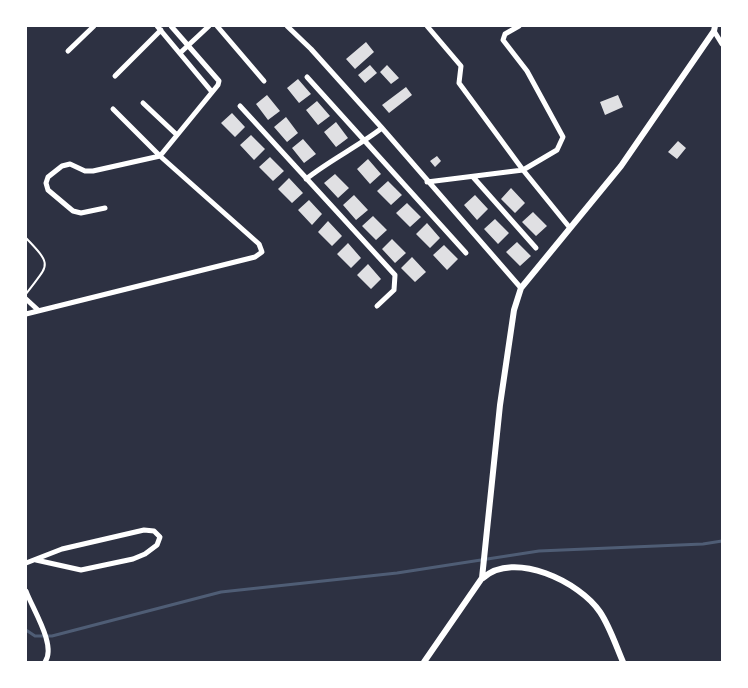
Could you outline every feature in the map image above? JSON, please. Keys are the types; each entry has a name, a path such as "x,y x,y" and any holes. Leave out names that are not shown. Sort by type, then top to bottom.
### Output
{"street":[{"path":"68,51 94,26"},
{"path":"105,208 81,213 73,211 48,190 46,183 48,177 62,166 70,164 86,171 160,156 218,85 219,81 171,26"},
{"path":"180,53 209,26"},
{"path":"217,26 264,81"},
{"path":"287,26 311,49 382,128 521,288"},
{"path":"427,26 461,66 459,83 523,170 570,228"},
{"path":"427,182 523,170 557,150 563,137 527,71 503,40 505,34 519,26"},
{"path":"115,76 159,28 212,93"},
{"path":"482,578 500,405 514,310 521,288 621,166 715,28 723,44"},
{"path":"307,77 466,253"},
{"path":"143,103 177,135"},
{"path":"240,105 395,275 394,290 377,306"},
{"path":"26,314 255,257 262,252 259,244 160,156 113,109"},
{"path":"306,179 326,163 365,141 382,128"},
{"path":"473,177 536,248"},
{"path":"26,298 38,310"},
{"path":"26,563 62,549 144,530 154,531 160,537 157,544 145,554 133,559 81,570 36,560"},
{"path":"424,663 482,578 498,569 513,566 537,569 562,581 591,602 600,612 623,663"},
{"path":"26,591 49,650 45,663"}],"lane":[{"path":"26,238 46,261 46,266 26,294"}],"building":[{"path":"366,42 374,52 355,69 346,59"},
{"path":"370,65 377,73 365,83 358,75"},
{"path":"387,65 399,78 391,84 380,72"},
{"path":"298,79 311,94 299,103 287,88"},
{"path":"406,87 412,95 389,113 382,105"},
{"path":"267,95 280,111 268,120 256,104"},
{"path":"618,95 623,107 605,115 600,102"},
{"path":"317,101 330,116 318,125 306,110"},
{"path":"232,113 245,127 235,137 221,123"},
{"path":"286,117 298,133 287,142 274,127"},
{"path":"336,122 348,138 336,147 324,132"},
{"path":"251,135 265,149 254,160 240,145"},
{"path":"303,139 316,154 304,163 292,148"},
{"path":"678,141 686,148 677,159 668,152"},
{"path":"437,156 441,161 435,167 430,161"},
{"path":"270,157 284,171 273,181 259,167"},
{"path":"368,159 381,174 370,184 357,169"},
{"path":"335,174 349,188 338,198 324,183"},
{"path":"289,178 303,193 292,203 278,189"},
{"path":"388,181 402,195 391,205 377,191"},
{"path":"511,188 525,203 515,213 501,199"},
{"path":"354,195 368,210 356,220 343,205"},
{"path":"475,195 488,209 477,220 464,205"},
{"path":"309,200 322,214 312,225 298,210"},
{"path":"407,203 421,217 410,227 396,213"},
{"path":"533,212 547,226 536,236 522,222"},
{"path":"373,216 387,230 376,240 362,226"},
{"path":"495,219 509,233 498,244 484,229"},
{"path":"328,221 342,236 332,246 318,232"},
{"path":"427,223 440,238 430,248 416,234"},
{"path":"392,239 406,253 395,263 382,249"},
{"path":"517,242 531,256 520,266 506,252"},
{"path":"348,243 361,258 351,268 337,254"},
{"path":"444,245 458,259 447,270 433,255"},
{"path":"412,257 426,272 415,282 401,268"},
{"path":"368,264 381,279 371,289 357,275"}],"waterway":[{"path":"26,630 35,636 52,636 221,592 397,573 539,551 703,544 722,541"}]}
